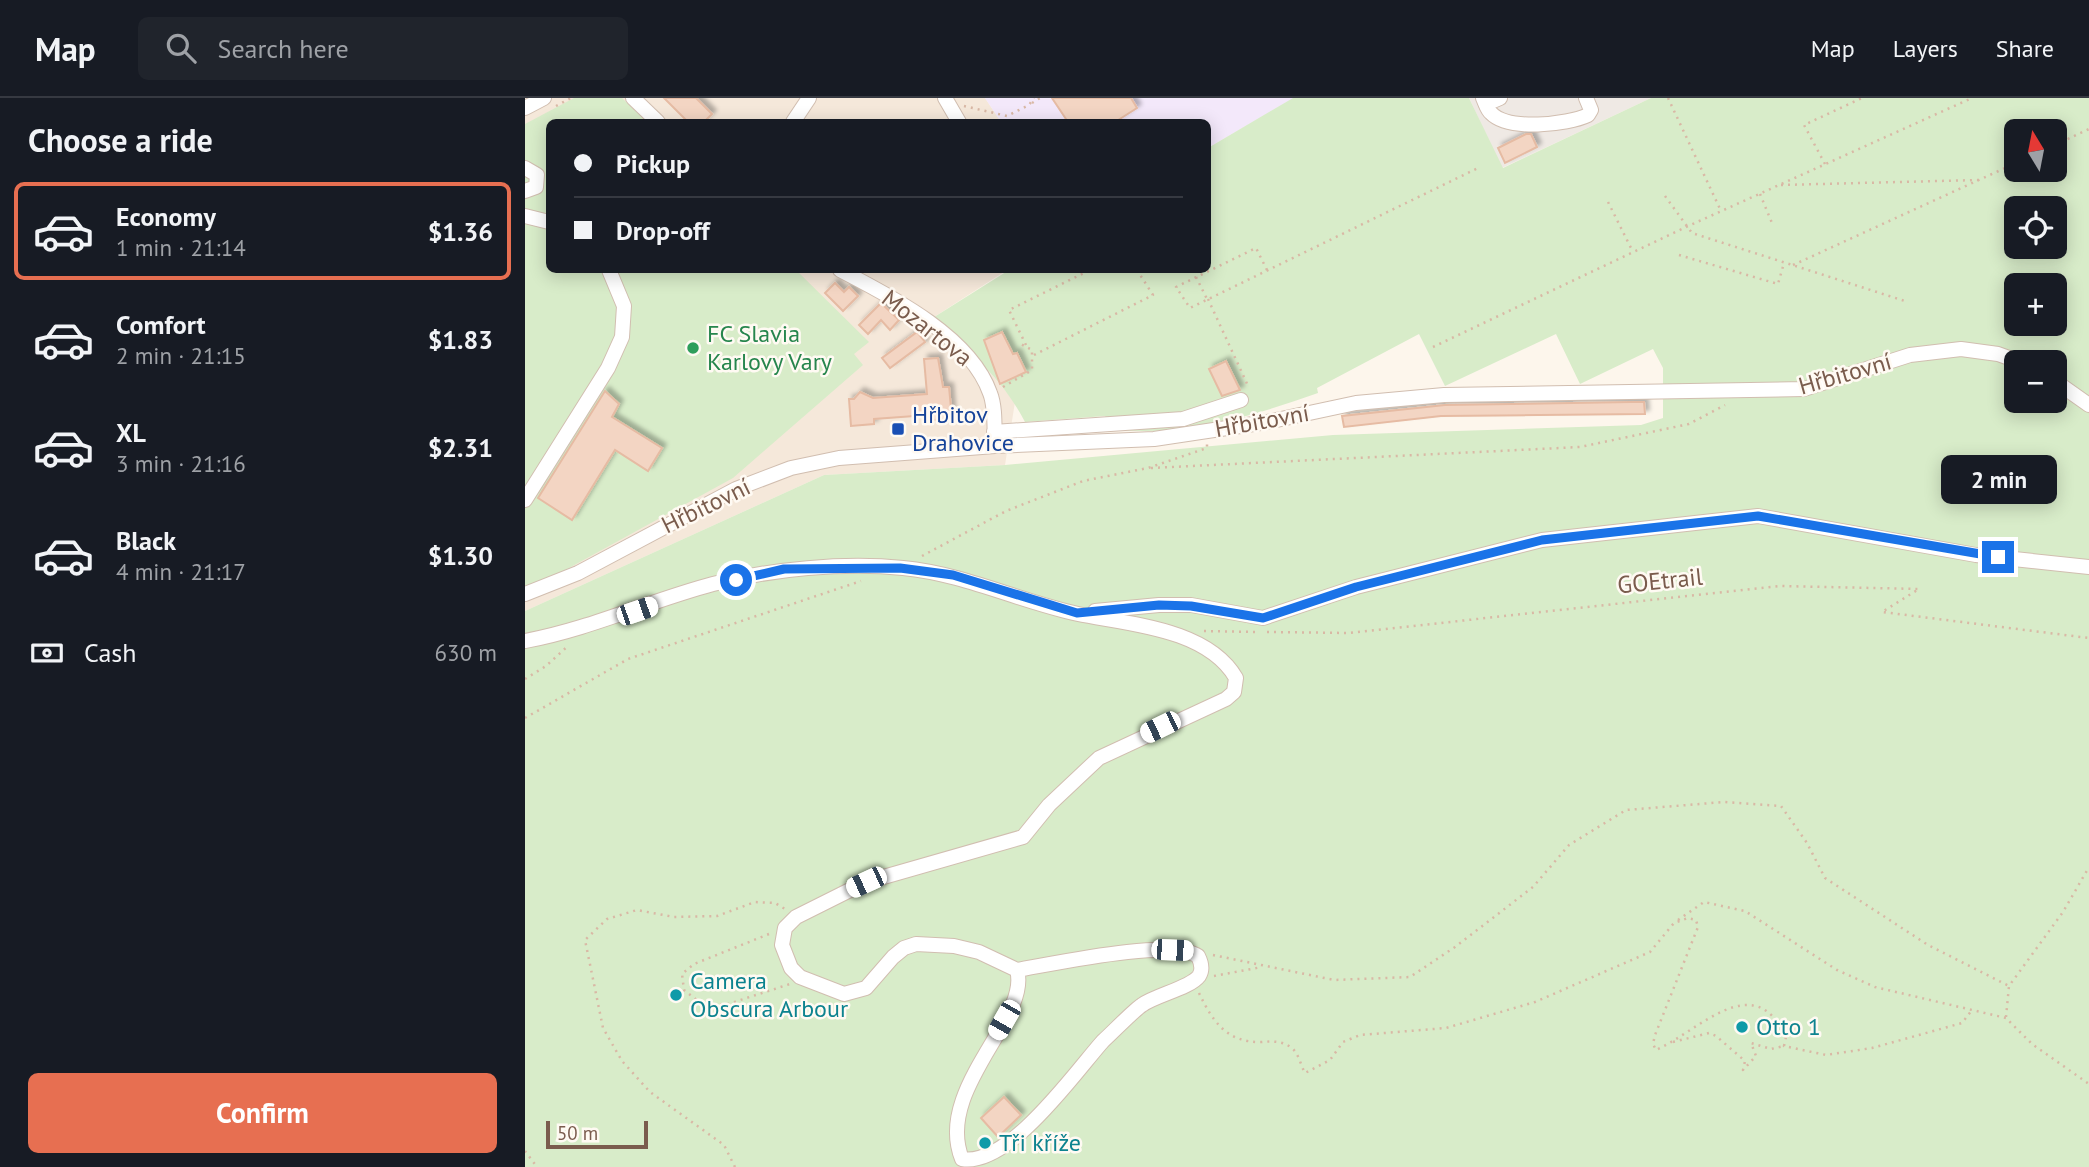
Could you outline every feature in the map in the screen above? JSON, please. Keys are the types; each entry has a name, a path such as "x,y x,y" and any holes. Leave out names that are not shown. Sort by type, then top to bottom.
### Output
{"street":[{"path":"525,108 544,98"},
{"path":"633,98 655,119"},
{"path":"795,119 809,98"},
{"path":"1500,98 1484,101 1491,113 1507,121 1559,124 1588,115 1591,110 1586,98"},
{"path":"946,100 958,119"},
{"path":"525,168 537,175 538,181 536,187 525,191"},
{"path":"525,216 546,221"},
{"path":"525,500 608,368 622,337 624,306 610,273"},
{"name":"Mozartova","path":"846,273 900,301 976,364 991,395 994,439"},
{"name":"Hřbitovní","path":"525,594 578,573 736,489 791,468 839,458 994,439 1154,439 1356,402 1444,395 1804,389 1910,355 1961,349 2004,356"},
{"path":"2067,389 2089,405"},
{"path":"994,439 1183,419 1247,398"},
{"path":"1077,613 1170,605 1263,618 1356,587 1542,540 1758,516 1976,555 2089,567"},
{"path":"525,641 586,628 712,585 784,569 900,568 953,575 1077,613 1153,626 1209,653 1231,670 1235,678 1234,692 1099,758 1049,805 1023,837 866,882 791,922 782,945 792,968 800,977 844,994 866,988 893,957 904,948 916,944 954,946 979,952 1017,970 1155,950 1188,951 1198,956 1202,963 1200,974 1193,981 1140,1006 1102,1043 1063,1093 1027,1130 1004,1150 983,1160 968,1161 962,1159 956,1134 965,1094 1015,999 1020,978 1017,970"}],"path":[{"path":"1029,105 1034,98"},
{"path":"946,100 1007,116 1040,98"},
{"path":"1668,98 1721,211"},
{"path":"1825,164 1804,125 1862,98"},
{"path":"1433,347 1686,227 1972,98"},
{"path":"2067,139 2089,129"},
{"path":"1204,273 1176,286 1190,308 1478,168"},
{"path":"1793,265 2004,168"},
{"path":"1778,186 1980,179"},
{"path":"1760,194 1772,223"},
{"path":"1665,195 1692,233 1905,301"},
{"path":"1608,202 1633,252"},
{"path":"1211,270 1256,248 1267,270"},
{"path":"1679,255 1779,285 1784,262"},
{"path":"991,395 1028,375 1032,370 1034,355 1009,310 1084,273"},
{"path":"1034,355 1153,295 1139,273"},
{"path":"1196,277 1247,398"},
{"path":"1019,343 1027,345"},
{"path":"1148,468 1580,447 1689,424 1730,402"},
{"path":"900,568 1006,511 1083,481 1148,468 1207,448 1205,431"},
{"path":"525,718 628,659 861,581"},
{"name":"GOEtrail","path":"1202,631 1349,633 1779,586 1919,589 1882,612 2089,638"},
{"path":"525,678 546,666 586,628"},
{"path":"1211,954 1333,980 1410,977 1455,947 1533,887 1569,845 1626,810 1724,802 1781,806 1807,843 1825,878 1928,945 2009,986"},
{"path":"2005,1018 2009,986 2063,912 2089,867"},
{"path":"735,1167 724,1145 650,1091 622,1061 603,1028 585,940 607,919 637,910 674,917 717,916 755,902 775,903 791,922 694,964 682,974 684,990 703,1005 728,1004 796,981"},
{"path":"1193,981 1211,1017 1225,1032 1242,1041 1278,1041 1293,1049 1305,1073 1330,1060 1343,1042 1360,1035 1445,1028 1535,1002 1650,952 1674,923 1704,902 1745,911 1837,970 1875,987 2005,1018 2032,1044 2089,1083"},
{"path":"1674,923 1688,918 1696,920 1698,927 1655,1035 1653,1044 1656,1050 1709,1033 1745,1061 1743,1070 1756,1056 1751,1043 1771,1049 1784,1046 1826,1055 1872,1048 1962,1023 1972,1010"},
{"path":"1235,972 1262,967"},
{"path":"1663,1047 1727,1009 1749,1003 1764,1008 1783,1030 1786,1037 1784,1046"},
{"path":"525,1151 537,1167"}],"shaded area":[{"name":"FC Slavia Karlovy Vary","path":"525,98 985,98 999,119 546,119 546,273 1002,273 931,319 977,357 1015,402 1005,465 824,475 525,611"},
{"path":"985,98 1294,98 1211,146 1211,119 999,119"},
{"path":"1469,98 1651,98 1502,168"}],"green space":[{"name":"FC Slavia Karlovy Vary","path":"574,98 622,98 644,119 546,119 546,273 799,273 869,342 854,354 863,365 733,478 558,574 525,587 525,124"},
{"path":"1293,98 1469,98 1503,168 1651,98 2089,98 2089,1167 525,1167 525,611 824,475 1005,465 1333,435 1641,425 1663,418 1663,368 1653,349 1580,384 1556,334 1445,386 1419,334 1317,388 1318,393 1220,422 1144,431 1118,430 1105,416 1025,422 1006,392 971,353 931,319 1004,273 1211,273 1211,146"}],"building":[{"path":"664,98 696,98 712,114 707,119 685,119"},
{"path":"1052,98 1131,98 1137,108 1120,119 1066,119"},
{"path":"1531,134 1537,147 1505,163 1498,148"},
{"path":"835,283 844,292 849,287 858,296 843,311 825,293"},
{"path":"881,303 899,320 890,330 881,320 868,334 859,325"},
{"path":"917,332 925,342 890,368 882,358"},
{"path":"1002,332 1026,372 1000,384 984,340"},
{"path":"938,358 943,387 949,387 952,419 929,420 928,415 874,419 874,424 851,426 849,399 854,399 860,392 873,398 927,394 924,359"},
{"path":"1226,361 1240,390 1222,396 1209,369"},
{"path":"605,391 619,404 612,417 662,448 648,471 615,450 572,520 538,498"},
{"path":"1644,402 1645,414 1441,416 1344,427 1342,416 1445,405"},
{"path":"1004,1097 1021,1115 998,1137 981,1118"}],"place":[{"name":"FC Slavia Karlovy Vary","path":"693,348"},
{"name":"Hřbitov Drahovice","path":"898,429"},
{"name":"Camera Obscura Arbour","path":"676,995"},
{"name":"Otto 1","path":"1742,1027"},
{"name":"Tři kříže","path":"985,1143"}],"route":[{"path":"736,580 784,569 900,568 953,575 1077,613 1159,605 1191,606 1263,618 1356,587 1542,540 1758,516 1998,557"}]}
